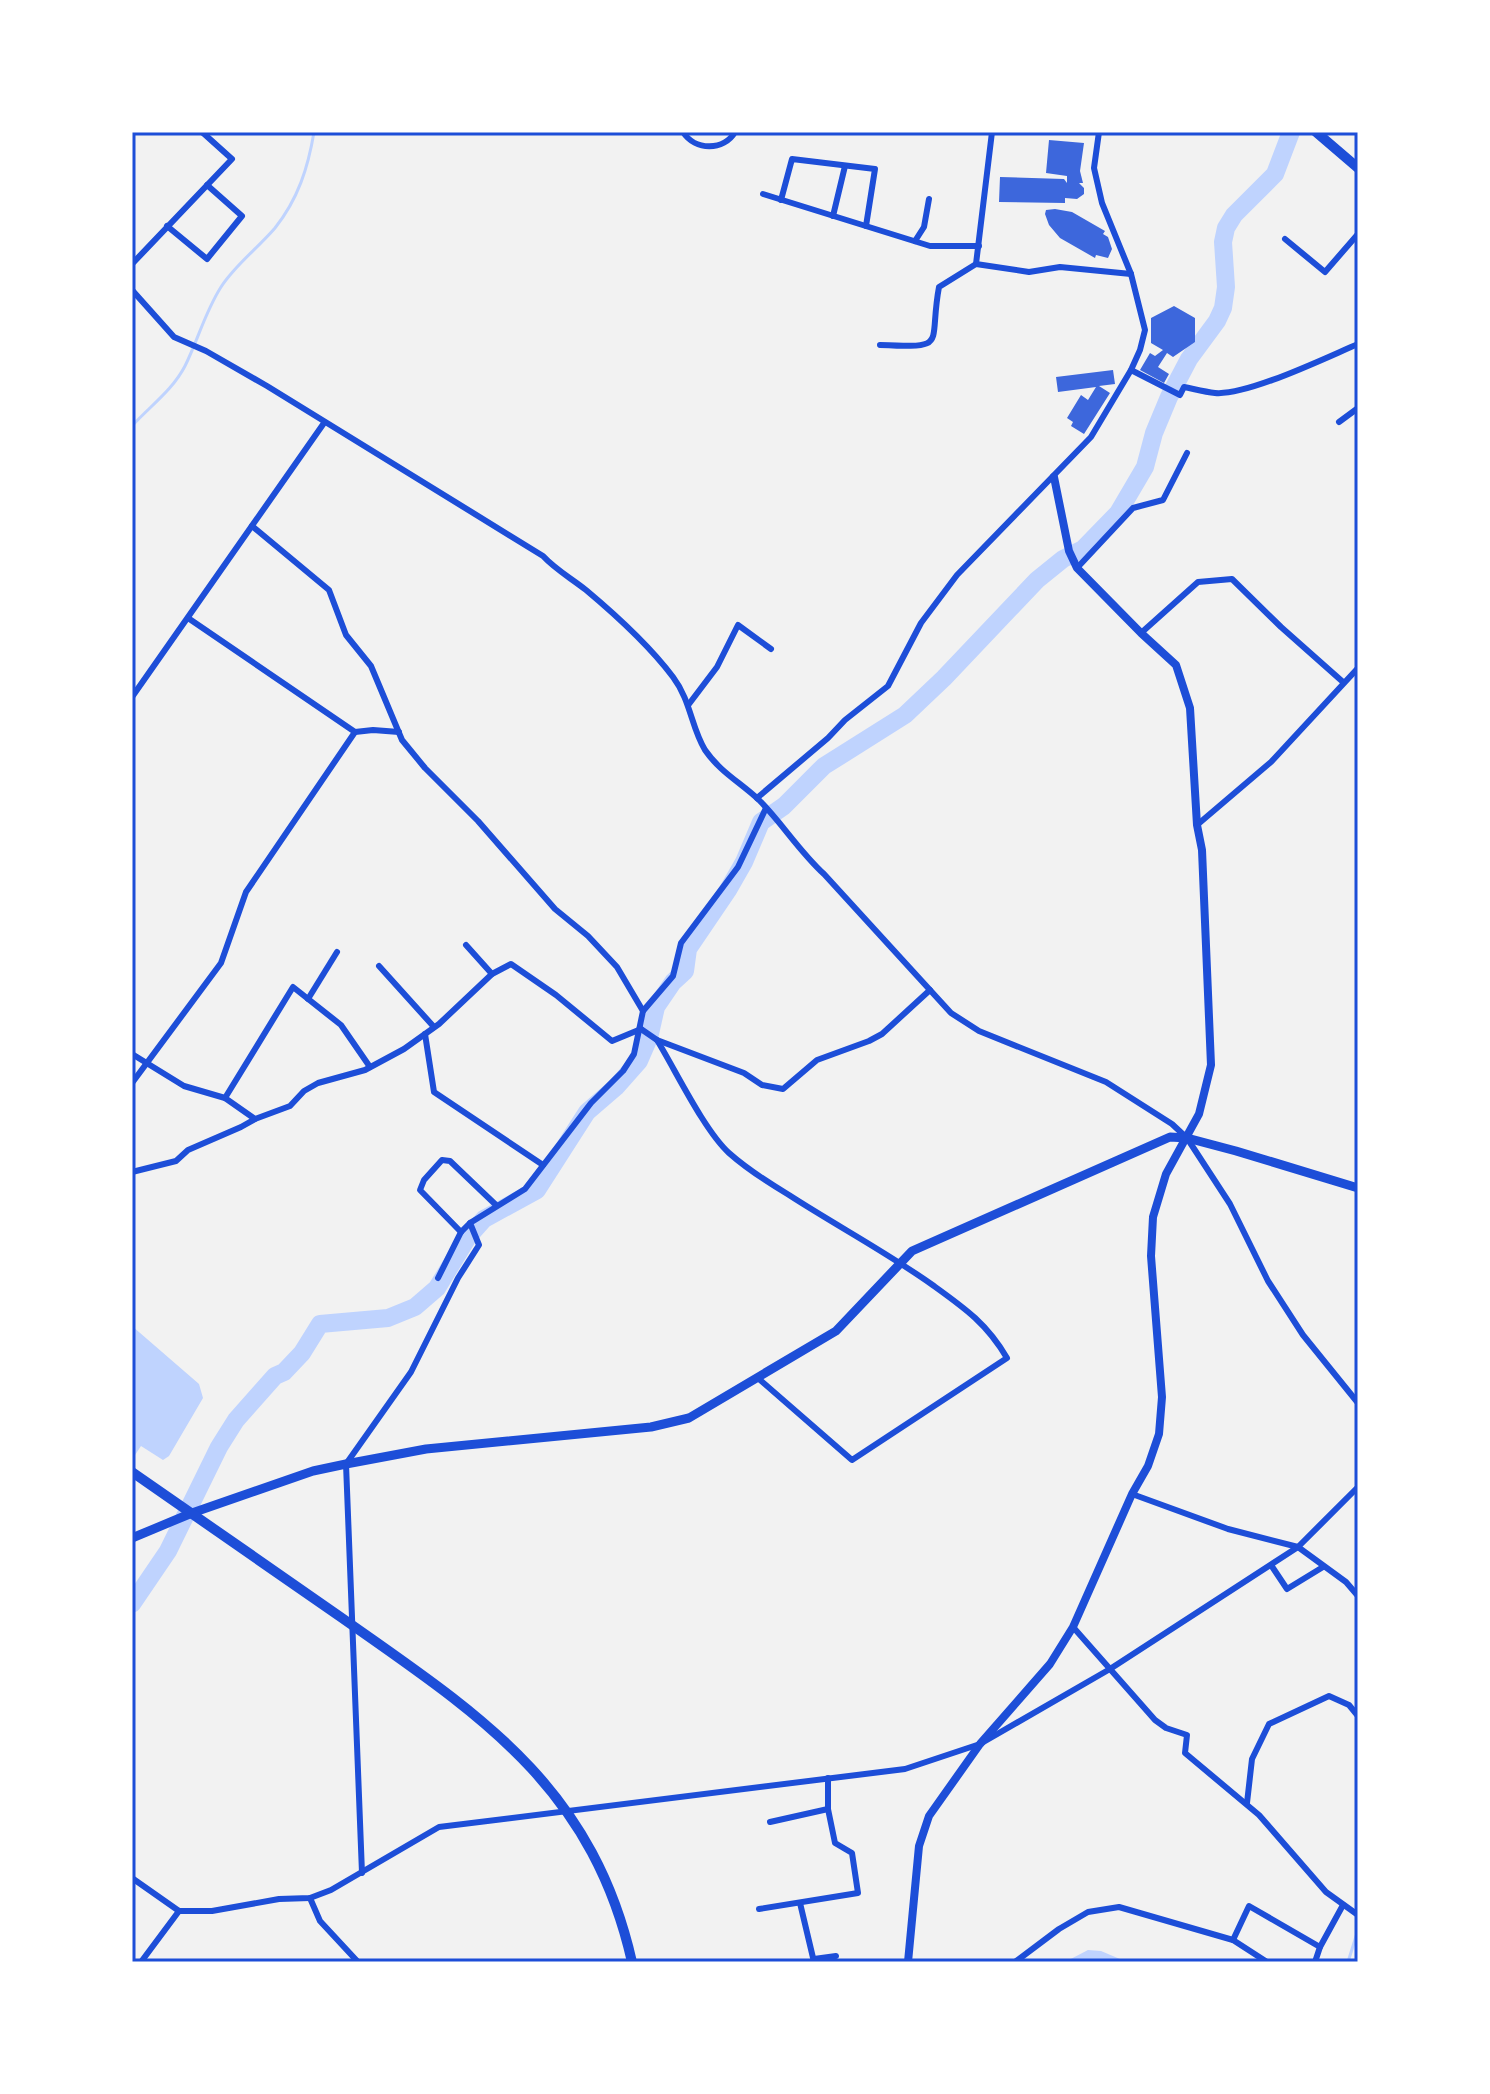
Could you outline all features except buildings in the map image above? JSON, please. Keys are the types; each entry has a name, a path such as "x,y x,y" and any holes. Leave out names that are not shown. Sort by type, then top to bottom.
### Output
{"main road":[{"path":"1316,132 1358,168"},
{"path":"132,1538 176,1520 188,1510 313,1471 426,1449 651,1427 689,1418 836,1331 900,1262 922,1247 1170,1137 1187,1138 1358,1188"},
{"path":"132,1472 488,1725 533,1769 566,1811 593,1853 623,1925 632,1962"}],"street":[{"path":"132,264 232,159 202,132"},
{"path":"683,132 688,140 699,145 717,146 731,140 735,132"},
{"path":"976,264 992,132"},
{"path":"757,798 888,686 921,623 957,575 1091,437 1131,370 1145,330 1131,274 1102,203 1094,168 1099,132"},
{"path":"781,200 792,159 875,169 866,226"},
{"path":"833,216 845,166"},
{"path":"167,226 207,259 242,216 207,185"},
{"path":"763,194 930,246 979,246"},
{"path":"915,241 924,227 929,199"},
{"path":"1285,239 1325,272 1358,234"},
{"path":"880,345 922,347 930,343 935,336 939,287 976,264 1029,272 1060,267 1131,274"},
{"path":"132,290 174,337 231,365 543,556 560,574 584,588 626,625 672,675 689,704 703,745 712,760 730,779 757,798 806,857 951,1013 979,1031 1106,1082 1172,1124 1187,1138 1230,1204 1268,1281 1303,1335 1358,1403"},
{"path":"1131,370 1180,395 1184,387 1218,394 1251,386 1358,344"},
{"path":"1339,422 1358,408"},
{"path":"132,697 324,423"},
{"path":"1076,565 1133,508 1163,500 1187,453"},
{"path":"908,1962 919,1846 929,1816 980,1744 1050,1664 1073,1627 1154,1450 1162,1415 1151,1256 1153,1217 1166,1174 1199,1114 1211,1065 1202,850 1197,825 1190,708 1185,689 1176,665 1076,565 1069,551 1054,477"},
{"path":"252,526 329,590 346,635 371,666 399,732 425,768 478,821 555,909 588,936 617,967 643,1011 644,1031 623,1071 591,1103 525,1189 496,1205 461,1232 438,1278"},
{"path":"1141,633 1198,582 1232,579 1343,682"},
{"path":"188,618 355,732 399,732"},
{"path":"689,704 717,667 738,625 771,649"},
{"path":"1197,825 1271,762 1358,668"},
{"path":"132,1083 221,963 246,892 355,732"},
{"path":"643,1011 673,976 681,943 738,867 768,810"},
{"path":"466,945 492,974"},
{"path":"308,999 337,952"},
{"path":"132,1172 176,1161 188,1150 290,1106 304,1091 318,1083 370,1067 404,1049 434,1027 492,974 511,964 556,995 612,1041 644,1031"},
{"path":"379,966 434,1027"},
{"path":"225,1098 293,987 341,1025 370,1067"},
{"path":"644,1031 657,1040 744,1073 762,1085 783,1089 817,1060 882,1034 930,990"},
{"path":"425,1034 434,1092 543,1165"},
{"path":"657,1040 727,1152 791,1197 900,1262 978,1318 993,1334 1007,1358 852,1460 759,1379"},
{"path":"132,1054 184,1086 225,1098 255,1119"},
{"path":"461,1232 420,1190 424,1180 442,1160 450,1161 496,1205"},
{"path":"362,1873 346,1464 411,1372 458,1278 479,1245 471,1225"},
{"path":"132,1878 179,1911 212,1911 279,1899 310,1898 362,1873 439,1827 905,1769 980,1744 1110,1669 1298,1547 1358,1487"},
{"path":"1132,1494 1228,1529 1298,1547 1346,1582 1358,1596"},
{"path":"1271,1565 1287,1589 1323,1567"},
{"path":"1073,1627 1155,1720 1166,1728 1187,1735 1185,1753 1247,1803 1326,1892 1358,1915"},
{"path":"1247,1803 1252,1759 1269,1724 1329,1696 1349,1705 1358,1716"},
{"path":"759,1909 858,1893 852,1853 835,1843 828,1809 828,1778"},
{"path":"770,1822 828,1809"},
{"path":"310,1898 320,1921 358,1962"},
{"path":"800,1903 814,1960 836,1956"},
{"path":"1315,1962 1343,1905"},
{"path":"1233,1940 1249,1906 1320,1947"},
{"path":"1015,1962 1088,1912 1119,1907 1233,1940 1267,1962"},
{"path":"141,1962 179,1911"},
{"path":"341,1962 349,1955"}],"water":[{"path":"132,1326 199,1384 203,1398 169,1456 163,1460 141,1446 135,1455 132,1453"},
{"path":"1088,1950 1101,1951 1127,1962 1065,1962"}],"waterway":[{"path":"132,426 180,375 221,287 290,206 301,183 314,132"},
{"path":"132,1604 168,1551 219,1447 236,1420 275,1376 284,1372 302,1353 320,1324 388,1318 415,1307 437,1288 468,1237 484,1219 537,1190 587,1112 616,1087 639,1061 649,1038 656,1007 673,982 685,971 688,949 728,890 761,822 784,806 824,766 905,715 1037,580 1063,559 1083,549 1118,513 1145,467 1154,433 1169,397 1189,359 1223,308 1226,287 1223,242 1226,228 1234,215 1275,174 1291,132"},
{"path":"1348,1962 1358,1930"}]}
